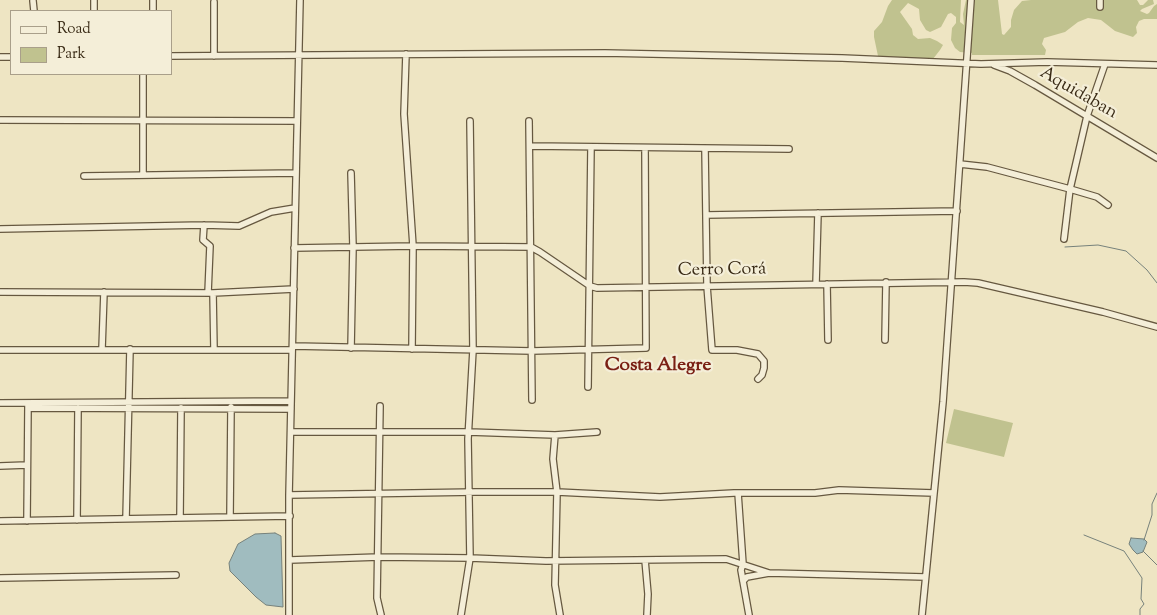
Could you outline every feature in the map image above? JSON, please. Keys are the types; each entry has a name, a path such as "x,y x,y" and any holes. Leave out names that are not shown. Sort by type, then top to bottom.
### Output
{"street":[{"path":"289,615 289,495 300,0"},
{"path":"922,615 943,402 971,0"},
{"path":"33,1 34,10"},
{"path":"214,2 214,56"},
{"path":"406,54 404,114 413,246 412,349"},
{"path":"172,56 605,54 842,58 967,64 1047,62 1157,65"},
{"name":"Aquidaban","path":"981,64 996,66 1010,71 1157,158"},
{"path":"1064,239 1070,189 1087,116 1105,64"},
{"path":"143,75 143,175"},
{"path":"0,120 297,121"},
{"path":"462,615 470,558 469,432 473,350 470,121"},
{"path":"530,121 532,400"},
{"path":"530,146 789,149"},
{"path":"588,387 591,147"},
{"path":"0,350 351,348 532,352 588,348 646,348 645,148"},
{"path":"705,149 707,286 712,350 737,350 758,354 764,361 762,375 758,379"},
{"path":"960,164 987,167 1070,189 1097,197 1108,205"},
{"path":"84,176 296,173"},
{"path":"351,173 353,247 351,348"},
{"path":"0,229 204,224 239,226 271,212 295,208"},
{"path":"706,215 957,211"},
{"path":"816,284 818,213"},
{"path":"204,224 203,240 210,246 210,293 214,350"},
{"path":"294,248 531,247 590,286"},
{"name":"Cerro Corá","path":"590,286 597,288 952,281 978,283 1103,312 1157,327"},
{"path":"885,340 886,282"},
{"path":"827,284 828,340"},
{"path":"0,292 210,293 294,289"},
{"path":"102,349 104,292"},
{"path":"126,519 130,349"},
{"path":"0,403 78,408 129,405 181,408 291,401"},
{"path":"28,405 231,405 291,409"},
{"path":"27,521 28,405"},
{"path":"230,517 231,405"},
{"path":"380,406 377,598 380,615"},
{"path":"77,520 78,408"},
{"path":"180,518 181,408"},
{"path":"291,432 469,432 555,435 597,432"},
{"path":"555,435 553,459 557,492 555,592 560,615"},
{"path":"0,466 27,465"},
{"path":"289,495 557,492 660,497 738,493 815,493 838,490 934,493"},
{"path":"738,493 743,564 741,570 749,615"},
{"path":"0,521 290,516"},
{"path":"290,560 378,557 556,561 726,559 769,573"},
{"path":"645,560 648,594 647,615"},
{"path":"743,581 747,577 769,573 925,577"},
{"path":"0,578 176,575"}],"green space":[{"path":"892,0 961,0 960,22 964,25 963,14 966,0 998,0 1002,34 1004,35 1011,27 1014,10 1022,1 1031,0 1137,0 1140,5 1143,5 1148,0 1153,0 1154,4 1140,11 1147,14 1157,4 1157,19 1139,21 1136,27 1137,33 1133,37 1115,31 1101,20 1088,18 1078,22 1065,32 1044,38 1042,44 1046,50 1045,55 972,55 972,53 960,52 955,48 951,40 952,28 956,23 956,17 951,13 948,14 941,27 930,32 926,30 920,20 919,9 908,3 900,12 912,29 913,35 918,39 930,38 943,45 933,59 907,59 901,57 883,59 878,56 874,31 882,22"},
{"path":"954,409 1013,423 1004,457 946,443"}],"water":[{"path":"275,533 281,536 283,607 266,605 256,597 230,571 229,563 238,544 255,534"},
{"path":"1131,538 1144,539 1147,542 1143,552 1137,554 1133,550 1129,544"}],"waterway":[{"path":"1065,247 1098,245 1126,251 1147,270 1157,283"},
{"path":"1144,540 1152,515 1152,504 1157,493"},
{"path":"1084,535 1124,551 1142,578 1141,599 1144,604 1140,609 1140,615"},
{"path":"1143,551 1157,565"}],"district":[{"name":"Costa Alegre","path":"658,367"}]}
